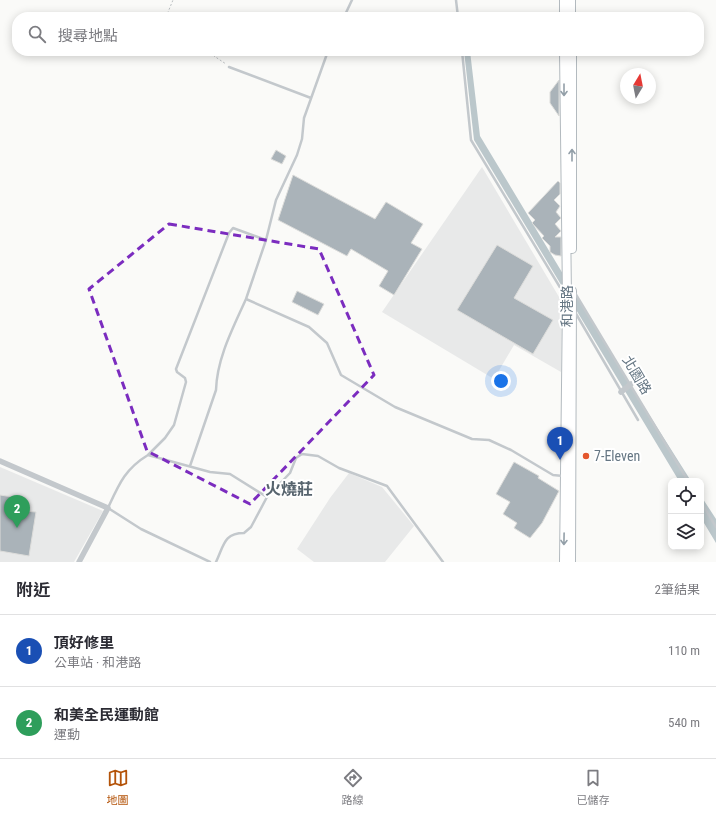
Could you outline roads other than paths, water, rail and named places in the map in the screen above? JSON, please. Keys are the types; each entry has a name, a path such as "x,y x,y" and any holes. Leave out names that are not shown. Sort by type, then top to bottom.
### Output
{"main road":[{"path":"564,0 564,12"},
{"path":"571,0 571,12"},
{"name":"和港路","path":"564,56 569,290 573,309 569,407"},
{"name":"和港路","path":"564,562 568,477 572,56"},
{"name":"和港路","path":"568,477 571,562"}],"street":[{"path":"621,392 631,384"},
{"path":"0,461 108,508 78,562"}],"lane":[{"path":"346,12 352,0"},
{"path":"456,0 457,12"},
{"path":"190,466 216,390 216,380 225,346 246,299 266,240 276,200 302,139 304,118 326,56"},
{"name":"北園路","path":"463,56 471,140 631,384 686,478"},
{"path":"229,67 310,98"},
{"path":"210,562 141,529 108,508 121,479 133,464 148,455 165,438 174,426 186,382 185,378 177,372 176,369 229,233 233,228 266,240"},
{"path":"246,299 310,328 327,343 341,375 395,407 472,439 489,440 511,450 553,476 568,477"},
{"path":"573,309 638,420"},
{"path":"216,562 229,536 234,533 244,533 251,527 267,497 290,473 296,458 302,454 318,456 339,468 387,486 443,562"},
{"path":"148,455 210,472 230,474 267,497"},
{"path":"704,507 716,527"}],"place":[{"name":"7-Eleven","path":"586,456"},
{"name":"頂好修里","path":"560,460"},
{"name":"和美全民運動館","path":"17,528"}],"district":[{"name":"火燒莊","path":"289,489"}]}
